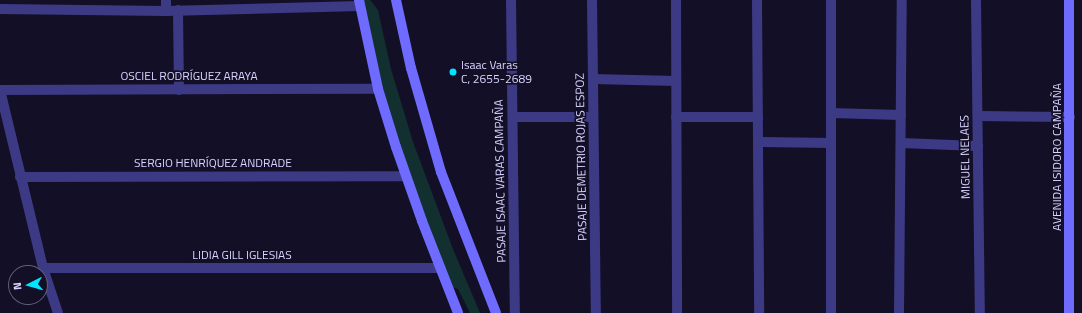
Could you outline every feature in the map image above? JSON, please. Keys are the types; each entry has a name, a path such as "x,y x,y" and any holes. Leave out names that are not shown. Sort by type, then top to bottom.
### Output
{"street":[{"path":"166,0 166,11"},
{"path":"396,0 411,68 441,172 496,313"},
{"name":"PASAJE ISAAC VARAS CAMPAÑA","path":"511,0 515,313"},
{"name":"PASAJE DEMETRIO ROJAS ESPOZ","path":"592,0 596,313"},
{"path":"676,0 677,313"},
{"path":"757,0 759,313"},
{"path":"831,0 831,313"},
{"path":"900,313 902,0"},
{"name":"MIGUEL NELAES","path":"976,0 980,313"},
{"name":"AVENIDA ISIDORO CAMPAÑA","path":"1069,0 1070,313"},
{"path":"0,9 166,11 360,3 378,88 406,176 458,313"},
{"path":"178,10 179,90"},
{"path":"593,79 676,81"},
{"name":"OSCIEL RODRÍGUEZ ARAYA","path":"0,90 378,88"},
{"path":"0,90 42,265"},
{"path":"831,113 901,115"},
{"path":"978,116 1070,117"},
{"path":"513,117 593,117"},
{"path":"676,117 758,117"},
{"path":"758,142 831,143"},
{"path":"901,142 978,146"},
{"name":"SERGIO HENRÍQUEZ ANDRADE","path":"20,177 406,176"},
{"name":"LIDIA GILL IGLESIAS","path":"48,268 440,268"},
{"path":"48,283 58,313"}],"green space":[{"path":"363,0 370,0 378,10 391,69 413,142 453,249 480,313 470,313 458,289 448,286 398,147 378,70"}],"place":[{"name":"Isaac Varas C, 2655-2689","path":"453,72"}]}
